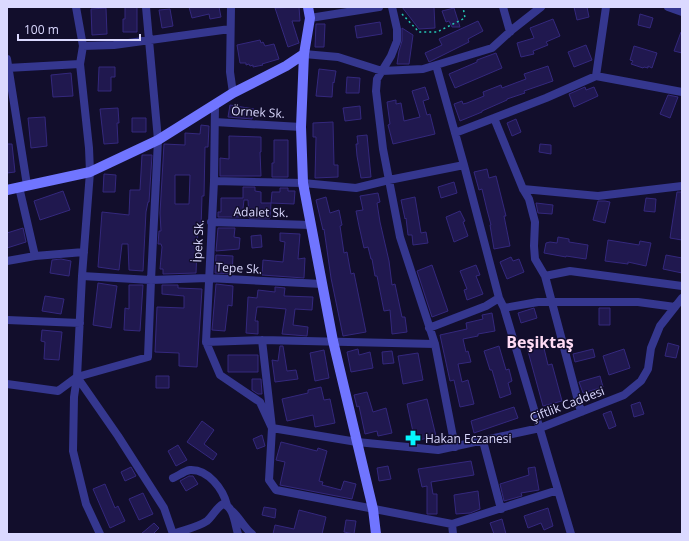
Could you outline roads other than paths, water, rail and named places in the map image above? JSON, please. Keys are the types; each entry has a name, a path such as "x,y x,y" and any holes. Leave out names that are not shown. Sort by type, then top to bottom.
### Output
{"street":[{"path":"76,7 83,46 80,64 89,148 90,172 82,276 78,377 74,397 73,451 86,504 100,534"},
{"path":"7,384 58,391 78,377 148,357 150,280 158,140 146,7"},
{"path":"231,7 230,72 233,93"},
{"path":"308,7 310,18 304,54 301,127 303,183 333,341 373,509 376,534"},
{"path":"310,18 379,7"},
{"path":"392,7 398,41 377,79 376,91 383,149 400,236 435,344 455,447"},
{"path":"503,7 510,32"},
{"path":"7,190 90,172 158,140 233,93 286,66 304,54 338,57 382,71 423,69 492,48 541,7"},
{"path":"596,76 606,7"},
{"path":"668,7 682,12"},
{"path":"83,46 114,45 230,29"},
{"path":"35,256 23,186 7,65 80,64"},
{"path":"436,65 499,298 504,308 571,534"},
{"path":"455,133 596,76 682,92"},
{"name":"İpek Sk.","path":"215,105 214,181 206,342 220,375 260,402 272,428"},
{"path":"494,118 529,199 535,222 535,259 546,276 581,412"},
{"name":"Örnek Sk.","path":"215,122 301,127"},
{"path":"214,181 303,183 356,188 464,165"},
{"path":"523,188 598,196 682,186"},
{"name":"Adalet Sk.","path":"211,222 311,225"},
{"path":"7,262 35,256 84,252"},
{"path":"546,276 570,271 682,286"},
{"name":"Tepe Sk.","path":"82,276 150,280 208,278 322,284"},
{"path":"429,328 486,306 499,298"},
{"name":"Çiftlik Caddesi","path":"272,428 357,442 438,450 540,428 624,395 641,381 648,369 651,348 660,326 682,298"},
{"path":"504,308 538,302 638,302 675,307"},
{"path":"7,320 80,323"},
{"path":"206,342 262,340 435,344"},
{"path":"262,340 272,428 269,480 276,490 452,524 558,490"},
{"path":"78,377 164,508 173,534 205,522 211,518 223,504 229,507 252,534"},
{"path":"483,441 501,509"},
{"path":"173,478 188,470 195,470 213,480 225,497 238,534"},
{"path":"452,524 452,534"}],"place":[{"name":"Hakan Eczanesi","path":"413,438"}],"district":[{"name":"Beşiktaş","path":"540,342"}]}
